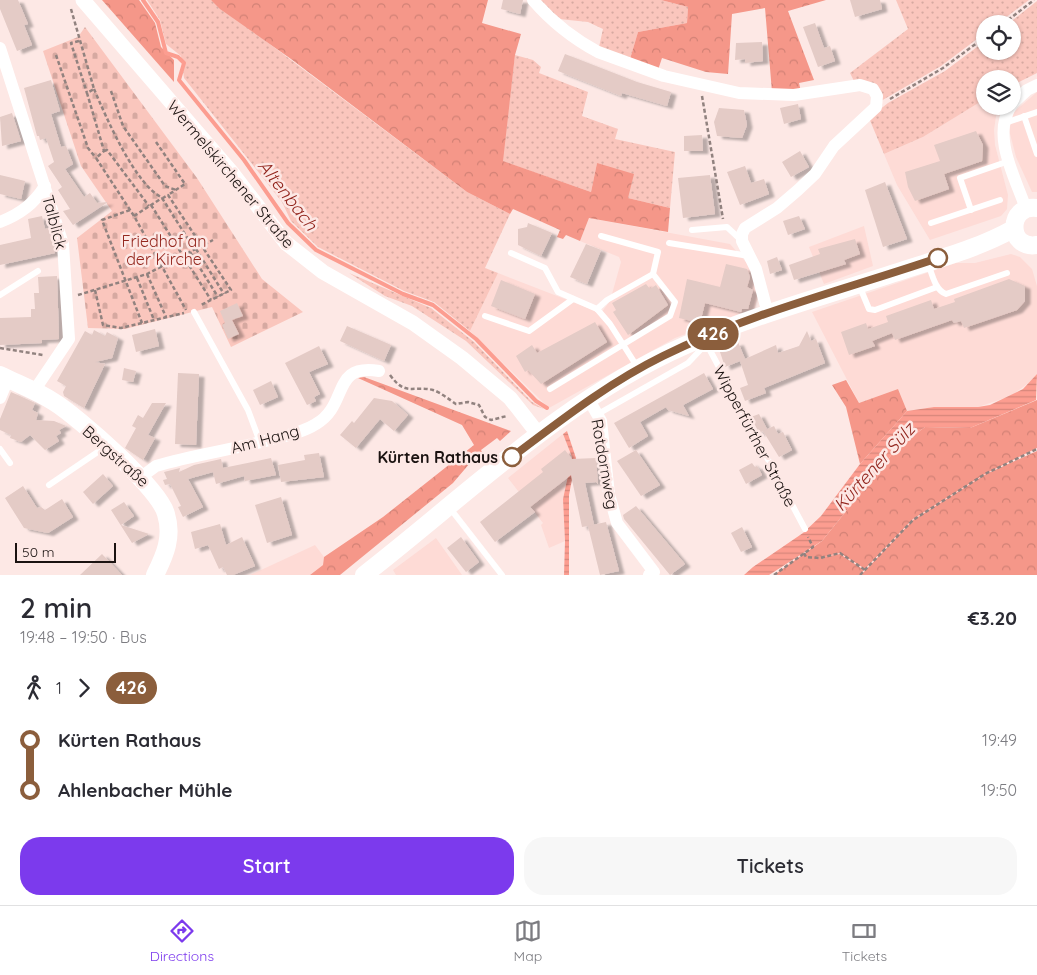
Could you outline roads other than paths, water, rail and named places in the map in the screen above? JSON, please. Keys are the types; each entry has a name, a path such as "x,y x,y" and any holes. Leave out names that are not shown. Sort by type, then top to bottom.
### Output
{"main road":[{"path":"1031,208 1017,215 1013,229 1016,236 1024,244 1037,245"},
{"name":"Wipperfürther Straße","path":"364,575 539,435 594,407 638,369 768,314 972,248 1013,229"},
{"name":"Bergstraße","path":"4,377 60,406 141,477 154,491 166,512 169,533 167,552 155,575"}],"street":[{"name":"Wermelskirchener Straße","path":"83,0 233,174 286,243 323,272 413,323 485,376 523,411 539,435"},
{"path":"533,0 543,12 598,52 664,76 739,93 794,95 860,85 868,86 876,92 876,107 834,146 815,174 777,208 745,228 742,241 756,269 768,314"},
{"name":"Talblick","path":"0,48 63,244 69,339 34,391"},
{"path":"1021,97 1037,85"},
{"path":"1008,115 1004,123 1003,140 1009,161 1031,208"},
{"path":"0,222 21,213 37,200 45,186"},
{"name":"Am Hang","path":"141,477 156,466 295,433 317,424 330,411 352,372 366,369 379,371"},
{"path":"0,398 4,377"},
{"name":"Rotdornweg","path":"594,407 617,524 654,572 649,575"}],"lane":[{"path":"1004,123 1037,112"},
{"path":"1024,116 1037,154"},
{"path":"971,210 960,178 1009,161"},
{"path":"931,223 1000,200"},
{"path":"692,230 727,227 742,241"},
{"path":"597,309 607,300 653,274 658,252 601,236"},
{"path":"669,243 749,256"},
{"path":"511,253 545,268 558,292 597,309 610,324 638,369"},
{"path":"928,262 937,287 940,292 946,294 1007,273"},
{"path":"0,295 38,271"},
{"path":"550,389 670,316 675,302 653,274"},
{"path":"859,284 869,309 875,310 937,287"},
{"path":"485,316 529,331 572,298"},
{"path":"191,312 248,410 260,442"},
{"name":"Wipperfürther Straße","path":"594,407 688,363 704,341 804,528"},
{"path":"49,485 106,446"},
{"path":"0,449 10,463"},
{"path":"450,507 502,575"}],"water":[{"name":"Kürtener Sülz","path":"1037,374 1036,400 970,428 925,427 897,448 822,541 769,575 744,575 803,533 821,516 860,464 907,411 934,407 978,407 990,405 1023,389"},
{"path":"567,431 576,458 569,495 569,575 564,575 563,499 572,457 563,434"}],"waterway":[{"name":"Altenbach","path":"143,0 158,22 166,53 178,57 184,63 179,80 244,160 288,223 316,250 403,294 433,305 476,339 536,401 547,408"}],"place":[{"name":"Kürten Rathaus","path":"512,457"}],"park label":[{"name":"Friedhof an der Kirche","path":"164,250"}]}
